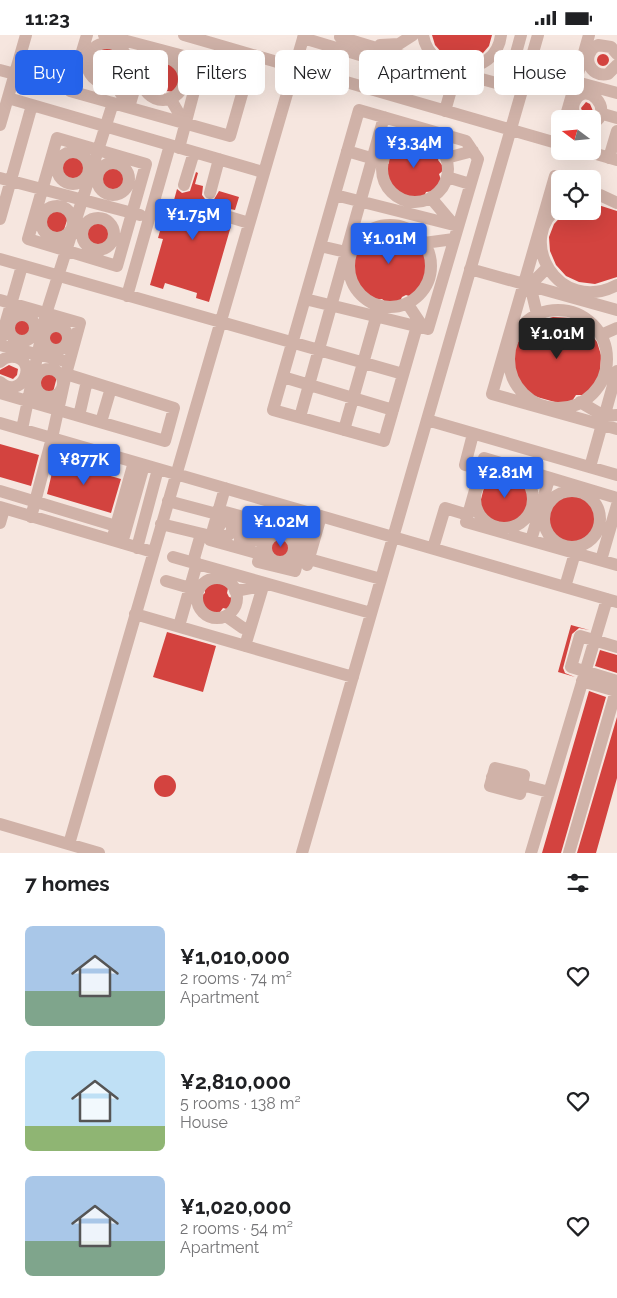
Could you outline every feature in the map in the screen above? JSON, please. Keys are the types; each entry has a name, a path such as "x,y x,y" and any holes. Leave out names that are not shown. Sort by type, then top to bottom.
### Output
{"street":[{"path":"22,50 26,35"},
{"path":"184,35 275,61"},
{"path":"360,35 374,44 386,46 399,44 414,35"},
{"path":"415,50 419,35"},
{"path":"423,35 429,50"},
{"path":"534,50 538,35"},
{"path":"299,50 303,36 342,39 377,50"},
{"path":"484,60 494,53 501,38 520,40"},
{"path":"93,73 86,67 84,56 91,39 105,42 110,39 147,47 152,50"},
{"path":"110,39 122,50"},
{"path":"342,39 359,50"},
{"path":"594,43 617,54"},
{"path":"584,84 594,71 594,43"},
{"path":"584,80 594,43"},
{"path":"399,44 404,50"},
{"path":"138,50 147,47"},
{"path":"594,71 608,74 616,67"},
{"path":"601,113 613,92 616,67"},
{"path":"0,70 15,74 0,125"},
{"path":"484,71 494,80"},
{"path":"584,84 594,71"},
{"path":"349,83 551,140"},
{"path":"584,87 613,92"},
{"path":"584,88 600,100 599,110"},
{"path":"129,107 152,97 170,99 178,93"},
{"path":"83,95 230,136 242,95"},
{"path":"97,99 98,95"},
{"path":"117,95 129,107"},
{"path":"129,107 133,95"},
{"path":"127,296 150,216 175,146 185,124 187,95"},
{"path":"68,844 286,95"},
{"path":"445,111 450,95"},
{"path":"302,853 520,95"},
{"path":"573,110 579,95"},
{"path":"152,97 152,114"},
{"path":"8,98 264,172"},
{"path":"170,99 185,124"},
{"path":"113,103 106,127 108,232 118,263"},
{"path":"0,219 5,179 32,105"},
{"path":"305,299 379,311 420,327 428,329 454,239 456,225 478,159 466,141 423,133 383,121 359,110 273,410 384,441 420,327 406,303"},
{"path":"601,117 617,118"},
{"path":"383,121 399,139"},
{"path":"300,417 361,200 378,160 383,121"},
{"path":"601,155 613,159 617,131"},
{"path":"378,160 399,139 409,136 423,133 439,145 446,158 447,177 444,186 431,198 406,207"},
{"path":"118,263 117,266 89,250 76,228 59,183 56,141 57,138 59,183 41,223 52,238 67,250 89,250 100,251 108,232 132,213 150,216"},
{"path":"347,151 378,160"},
{"path":"446,158 473,151"},
{"path":"184,185 194,152"},
{"path":"210,193 219,159"},
{"path":"378,160 386,187 406,207"},
{"path":"42,190 59,183 74,183 146,163 145,166"},
{"path":"5,179 42,190 59,183 145,166"},
{"path":"22,429 43,400 30,345 59,277 84,199 107,174 145,166"},
{"path":"84,199 107,174"},
{"path":"107,174 132,213"},
{"path":"107,174 132,213"},
{"path":"107,174 132,213"},
{"path":"447,177 470,184"},
{"path":"42,190 59,183"},
{"path":"59,183 84,199 108,232 118,263"},
{"path":"59,183 84,199"},
{"path":"59,183 29,238 52,238 69,233 76,228 108,232 132,213"},
{"path":"361,200 386,187"},
{"path":"601,192 617,194"},
{"path":"551,193 527,285 492,394 608,419"},
{"path":"335,195 406,207 456,225"},
{"path":"601,195 617,203"},
{"path":"431,198 456,225"},
{"path":"361,200 374,228"},
{"path":"402,227 406,207"},
{"path":"551,216 542,230 542,252 547,268 572,293 617,310"},
{"path":"226,217 249,223"},
{"path":"388,225 402,227 414,233 424,243 430,263 427,281 420,294 406,303 379,311 356,288 350,273 350,259 354,246 363,235 374,228 388,225"},
{"path":"424,243 454,239"},
{"path":"320,246 346,252"},
{"path":"0,259 404,374"},
{"path":"22,266 30,345 52,438 31,517"},
{"path":"527,285 547,268"},
{"path":"470,269 527,285 572,293 589,294 606,291 617,285"},
{"path":"427,281 441,285"},
{"path":"527,285 537,314"},
{"path":"332,303 356,288"},
{"path":"567,310 572,293"},
{"path":"592,491 595,469 608,419 614,374 601,335 594,324 582,315 567,310 552,310 537,314 524,323 509,345 510,366 515,383 526,396 540,405 557,408 574,406 589,398 600,385 614,374"},
{"path":"344,430 379,311"},
{"path":"80,323 80,325 30,345 80,323"},
{"path":"601,335 617,328"},
{"path":"30,345 87,381 174,408 165,441 79,416 43,400"},
{"path":"30,345 43,400"},
{"path":"283,377 393,410"},
{"path":"79,416 87,381"},
{"path":"495,384 515,383"},
{"path":"101,422 111,388"},
{"path":"580,402 608,419 617,429"},
{"path":"427,420 617,475"},
{"path":"0,423 612,600 594,640 531,853"},
{"path":"473,434 464,465 483,469"},
{"path":"617,498 512,469 484,458 483,469 466,522 530,539 579,549 607,559 606,532 617,504"},
{"path":"117,542 121,521 139,463"},
{"path":"137,548 158,469"},
{"path":"512,469 520,475 531,489 550,538 566,547 579,549"},
{"path":"134,480 154,485 168,501 251,538 381,579"},
{"path":"531,489 550,480"},
{"path":"550,480 558,494"},
{"path":"530,539 550,480"},
{"path":"225,488 251,538"},
{"path":"475,493 475,503 481,516 492,528 502,528 514,527 538,511 558,494 572,490 581,492 590,496 598,507 600,522 606,532"},
{"path":"0,491 35,502 143,525 251,538 305,535 251,538"},
{"path":"128,501 148,506 168,501"},
{"path":"598,507 617,504"},
{"path":"0,523 2,508 153,552"},
{"path":"433,548 445,508 467,517 481,516"},
{"path":"197,563 251,538 321,516"},
{"path":"565,587 579,549 592,539 606,532 617,522"},
{"path":"514,527 530,539"},
{"path":"530,539 546,531"},
{"path":"173,557 197,563 224,575 371,613"},
{"path":"197,563 198,605 206,615 219,618 226,616 235,605 235,591 224,575"},
{"path":"180,627 184,609 199,586 197,563"},
{"path":"166,581 199,586 224,575"},
{"path":"235,591 263,584"},
{"path":"245,646 263,584"},
{"path":"184,609 198,605"},
{"path":"235,605 256,610"},
{"path":"135,614 353,677"},
{"path":"226,616 243,628"},
{"path":"594,640 617,647"},
{"path":"584,677 617,681"},
{"path":"569,853 616,691 584,677"},
{"path":"492,777 549,792"},
{"path":"0,824 99,853"}],"building":[{"path":"432,35 492,35 489,46 484,52 484,50 439,50 435,45"},
{"path":"107,44 120,50 94,50"},
{"path":"93,50 93,76 88,62"},
{"path":"601,54 605,54 609,60 605,66 601,66 597,62 597,58"},
{"path":"168,63 178,69 178,86 175,92 168,91"},
{"path":"586,102 590,104 593,110 582,110 581,108"},
{"path":"414,138 434,145 440,152 438,160 445,169 439,174 442,183 438,189 426,192 423,199 413,200 395,194 388,185 384,168 389,163 387,155 394,146 403,140"},
{"path":"72,153 82,157 86,167 82,177 72,181 62,177 58,167 62,157"},
{"path":"113,164 119,165 127,173 127,185 119,193 113,194 107,193 99,185 98,179 99,173 107,165"},
{"path":"196,172 198,173 195,184 203,186 202,195 205,199 213,201 219,191 239,197 235,210 225,208 218,214 220,222 231,226 209,302 196,298 197,293 165,283 163,289 150,285 163,239 158,238 169,199 174,200 177,189 182,193 190,191"},
{"path":"601,206 617,211 617,277 595,284 579,282 566,276 556,265 550,251 549,237 558,220 601,220"},
{"path":"58,207 69,214 62,236 57,237 48,234 42,221 45,213"},
{"path":"98,220 104,221 112,229 112,241 104,249 98,250 92,249 84,241 83,235 84,229 92,221"},
{"path":"389,227 402,229 417,239 417,248 425,251 428,267 426,279 412,297 406,295 402,297 399,303 388,304 382,299 374,300 366,296 357,286 352,273 352,261 356,247 365,237 376,230"},
{"path":"22,317 30,320 33,328 30,336 22,339 14,336 11,328 14,320"},
{"path":"553,317 570,318 585,326 597,342 601,355 600,373 592,388 584,395 576,395 572,401 562,404 530,395 519,382 514,365 515,348 523,333 536,322"},
{"path":"53,329 61,329 67,335 67,343 61,349 53,349 47,343 47,335"},
{"path":"9,365 18,369 17,375 13,379 0,374 0,370"},
{"path":"44,371 58,373 52,396 44,396 38,391"},
{"path":"0,444 39,455 31,486 0,477"},
{"path":"55,460 121,479 111,513 47,494"},
{"path":"503,473 520,479 529,492 530,501 524,516 511,525 487,519 479,507 486,480"},
{"path":"576,494 589,501 595,509 595,529 589,537 581,543 566,544 553,537 547,529 546,514 553,501 561,495"},
{"path":"275,535 289,538 293,544 291,555 285,560 268,555"},
{"path":"217,579 229,583 227,593 229,597 236,599 231,610 223,608 217,616 206,612 202,608 199,598 205,593 205,584"},
{"path":"571,625 589,630 579,628 572,634 563,668 565,673 575,677 558,672"},
{"path":"167,632 216,646 203,692 153,677"},
{"path":"600,650 617,655 617,673 595,666"},
{"path":"589,691 606,697 561,853 542,853"},
{"path":"617,717 617,778 596,853 577,853"},
{"path":"165,775 173,778 176,786 173,794 165,797 157,794 154,786 157,778"}]}
